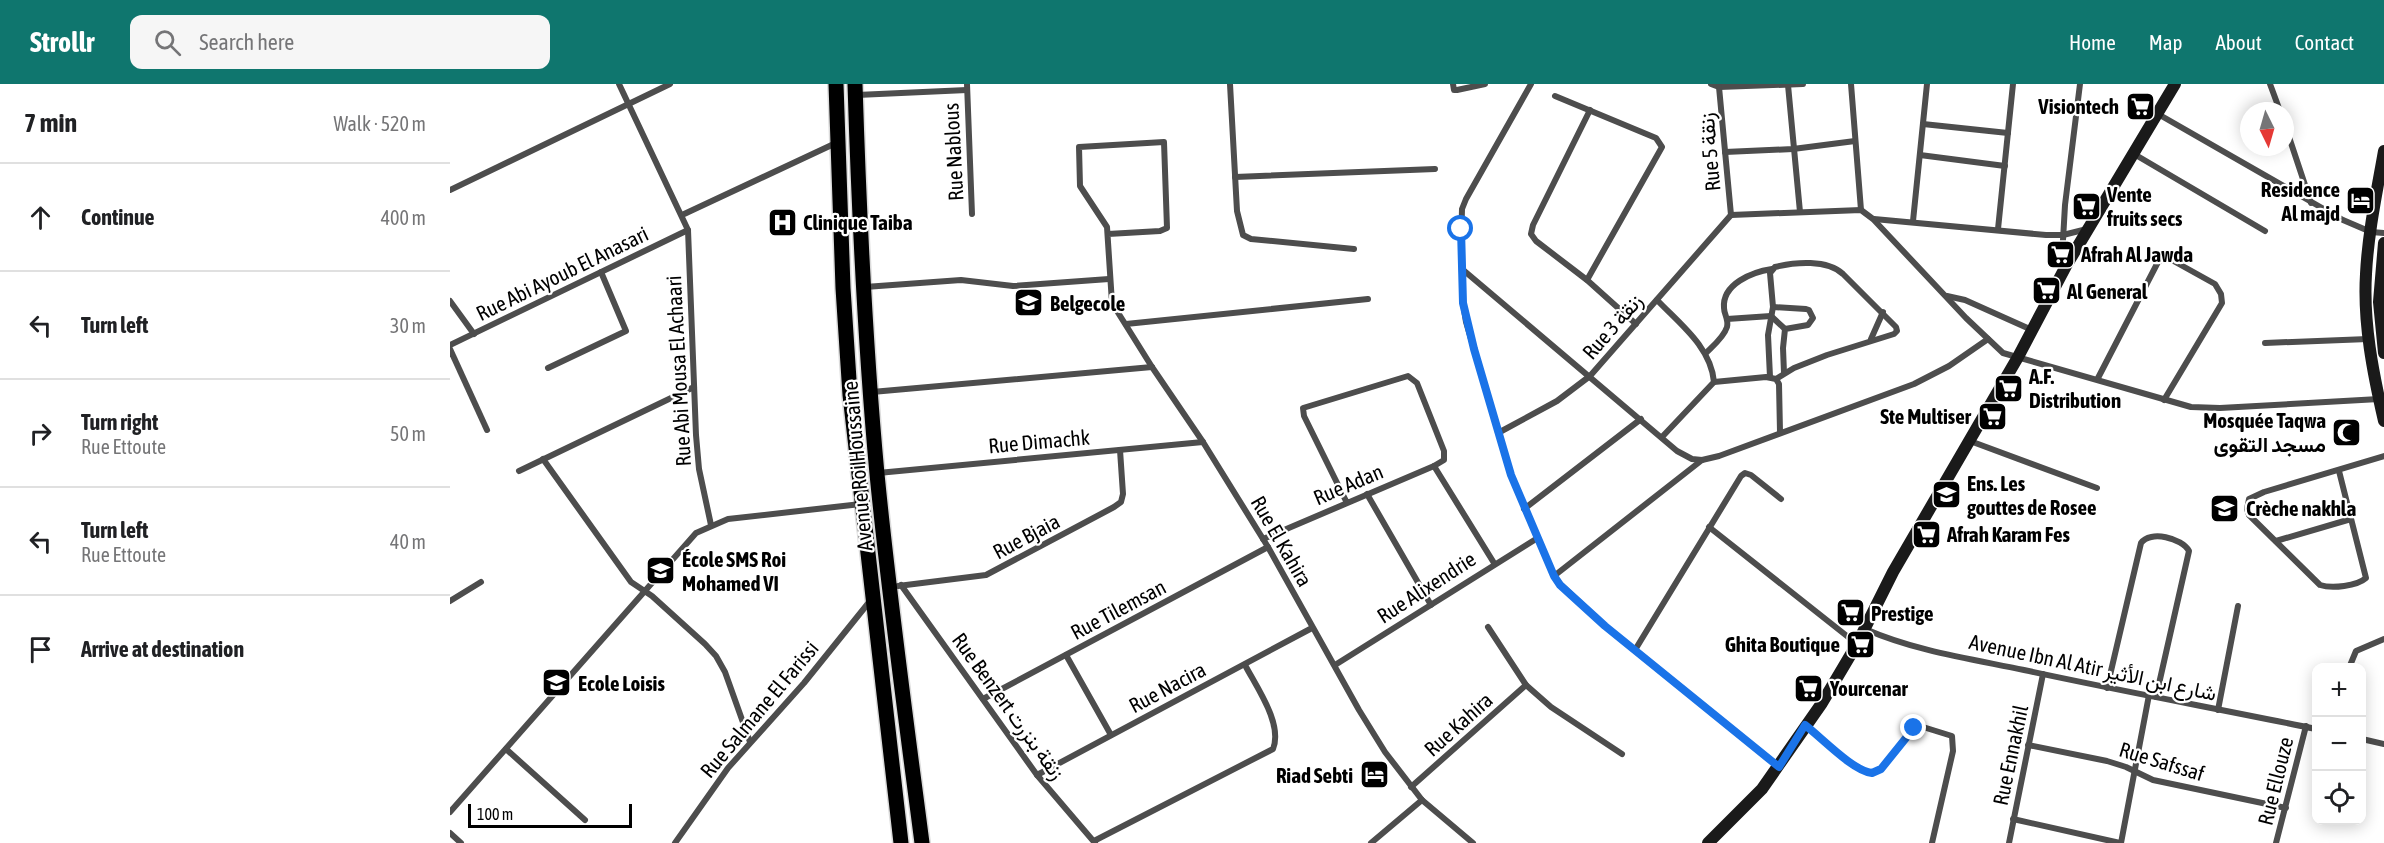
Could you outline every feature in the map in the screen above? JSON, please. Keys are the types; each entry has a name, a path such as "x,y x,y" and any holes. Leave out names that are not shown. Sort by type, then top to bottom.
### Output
{"main road":[{"name":"Avenue Roi Houssaine","path":"836,84 845,312 861,504 901,843"},
{"name":"Avenue Roi Houssaine","path":"855,89 870,392 877,473 895,586 922,843"}],"street":[{"name":"Rue Abi Mousa El Achaari","path":"619,84 688,230 699,469 711,525"},
{"path":"450,190 670,84"},
{"path":"1230,84 1235,177 1241,232 1246,237 1354,249"},
{"path":"1453,84 1454,90 1485,84"},
{"name":"Rue 5 زنقة","path":"1711,84 1719,87 1803,84"},
{"path":"1851,84 1861,210"},
{"path":"1913,221 1927,84"},
{"path":"1998,229 2013,84"},
{"path":"2066,266 2063,235 2080,84"},
{"path":"1708,843 1762,789 1822,703 1857,645 1893,572 2018,357 2066,266 2175,84"},
{"path":"2270,84 2277,102"},
{"path":"1788,85 1800,212"},
{"path":"1529,86 1466,199 1461,219 1463,303 1466,322 1498,433 1524,509 1536,539 1560,585 1635,650 1779,767"},
{"name":"Rue Nablous","path":"855,89 967,87 972,214"},
{"name":"Rue 5 زنقة","path":"1719,87 1731,215"},
{"path":"1555,96 1656,138 1662,147 1587,280"},
{"path":"1590,110 1533,225 1531,234 1536,241 1587,280 1636,324"},
{"path":"2158,114 2311,203 2343,220 2378,232"},
{"path":"1923,124 2008,133"},
{"path":"682,215 838,141"},
{"path":"1725,152 1793,149 1855,141"},
{"path":"1164,142 1167,228 1160,231 1108,234 1107,227 1080,186 1079,147 1164,142"},
{"path":"2384,151 2378,232 2365,289 2369,339 2384,420"},
{"path":"2294,152 2311,203"},
{"path":"2134,154 2265,231"},
{"path":"1920,156 2005,166"},
{"path":"1235,177 1435,168"},
{"path":"1731,215 1861,210 1873,219 2003,352 2098,378 2164,400 2191,407 2220,408 2379,399"},
{"name":"Rue 3 زنقة","path":"1498,433 1557,401 1590,376 1731,215"},
{"path":"1873,219 2046,235 2063,235 2088,228"},
{"name":"Rue Abi Ayoub El Anasari","path":"450,347 688,230"},
{"name":"Rue El Kahira","path":"1108,234 1112,303 1263,539 1359,710 1422,800 1473,843"},
{"path":"2384,243 2379,302 2384,353"},
{"path":"2098,378 2158,262 2165,258 2170,259 2215,284 2221,294 2222,303 2164,400"},
{"path":"1662,437 1714,382 1773,378 1897,331 1895,325 1883,312 1839,270 1828,265 1780,265 1747,277 1733,286 1724,302 1727,326 1723,335 1706,353"},
{"path":"1462,269 1677,451 1692,459 1702,460 1719,456 1914,384 1949,366 1988,339"},
{"path":"1772,269 1770,278 1773,307 1767,335 1773,378 1779,384 1780,432"},
{"path":"548,368 626,331 601,272"},
{"path":"864,287 961,280 1013,286 1109,279"},
{"path":"1946,295 1965,300 2032,330"},
{"path":"1126,324 1368,299"},
{"path":"1657,300 1706,353 1713,370 1714,382"},
{"path":"450,302 452,310 474,334"},
{"path":"1773,307 1800,308 1809,310 1812,315 1812,321 1808,326 1785,329"},
{"path":"1871,339 1883,312"},
{"path":"1727,319 1772,316 1785,329"},
{"path":"1784,373 1785,329"},
{"path":"2265,343 2369,339"},
{"path":"450,347 487,430"},
{"path":"870,392 1152,367"},
{"name":"Rue Adan","path":"1263,539 1434,466 1442,462 1445,458 1417,383 1411,377 1304,406 1302,412 1347,503"},
{"path":"519,471 694,387"},
{"path":"1524,509 1641,419"},
{"path":"1970,441 2097,488"},
{"name":"Rue Dimachk","path":"877,473 1203,442"},
{"name":"Rue Bjaia","path":"895,586 987,575 1114,507 1121,502 1124,494 1120,450"},
{"path":"2339,471 2366,576 2362,582 2323,586 2249,515 2247,509 2249,499 2283,486 2384,456"},
{"path":"543,459 631,582 705,644 716,656 725,672 750,742"},
{"path":"1554,576 1702,460"},
{"path":"1434,466 1494,564"},
{"path":"1635,650 1737,480 1745,473 1751,475 1781,499"},
{"path":"1367,494 1431,605"},
{"path":"450,812 696,533 711,525 745,516 861,504"},
{"path":"2276,541 2351,519"},
{"path":"1709,527 1857,645"},
{"path":"2013,819 2120,843 2134,771 2189,551 2184,545 2153,535 2143,539 2107,688"},
{"name":"Rue Alixendrie","path":"1335,665 1536,539"},
{"name":"Rue Tilemsan","path":"983,699 1268,548"},
{"path":"450,601 481,582"},
{"name":"Rue Benzert زنقة بنزرت","path":"895,586 983,699 1037,775 1094,842"},
{"name":"Rue Salmane El Farissi","path":"675,843 728,768 804,683 872,598"},
{"path":"2218,710 2238,606"},
{"path":"1488,627 1526,685 1560,713 1622,754"},
{"name":"Rue Nacira","path":"1037,775 1312,628"},
{"name":"Avenue Ibn Al Atir شارع ابن الأثير","path":"1865,629 1889,639 1936,652 2312,728"},
{"path":"2351,663 2356,651 2384,639"},
{"path":"1066,655 1111,735"},
{"path":"1094,842 1273,749 1276,727 1245,664"},
{"name":"Rue Ennakhil","path":"2009,843 2043,674"},
{"name":"Rue Kahira","path":"1411,787 1526,685"},
{"path":"1805,725 1862,771 1872,773 1881,769 1914,728 1923,727 1952,736 1953,751 1932,843"},
{"name":"Rue Ellouze","path":"2276,843 2306,726"},
{"path":"2366,740 2384,744"},
{"name":"Rue Safssaf","path":"2028,745 2108,761 2153,780 2286,808"},
{"path":"506,749 585,820"},
{"path":"1371,843 1422,800"},
{"path":"450,833 461,843"}],"place":[{"name":"Visiontech","path":"2140,106"},
{"name":"Residence Al majd","path":"2361,201"},
{"name":"Vente fruits secs","path":"2086,206"},
{"name":"Clinique Taiba","path":"782,222"},
{"name":"Afrah Al Jawda","path":"2060,254"},
{"name":"Al General","path":"2046,291"},
{"name":"Belgecole","path":"1029,303"},
{"name":"A.F. Distribution","path":"2008,388"},
{"name":"Ste Multiser","path":"1992,416"},
{"name":"Mosquée Taqwa مسجد التقوى","path":"2347,432"},
{"name":"Ens. Les gouttes de Rosee","path":"1946,495"},
{"name":"Crèche nakhla","path":"2225,508"},
{"name":"Afrah Karam Fes","path":"1926,534"},
{"name":"École SMS Roi Mohamed VI","path":"661,571"},
{"name":"Prestige","path":"1850,613"},
{"name":"Ghita Boutique","path":"1861,644"},
{"name":"Ecole Loisis","path":"557,683"},
{"name":"Yourcenar","path":"1809,688"},
{"name":"Riad Sebti","path":"1374,775"}],"route":[{"path":"1461,229 1462,289 1466,322 1511,475 1536,539 1560,585 1605,626 1779,767 1805,725 1867,773 1881,769 1914,728"}]}
